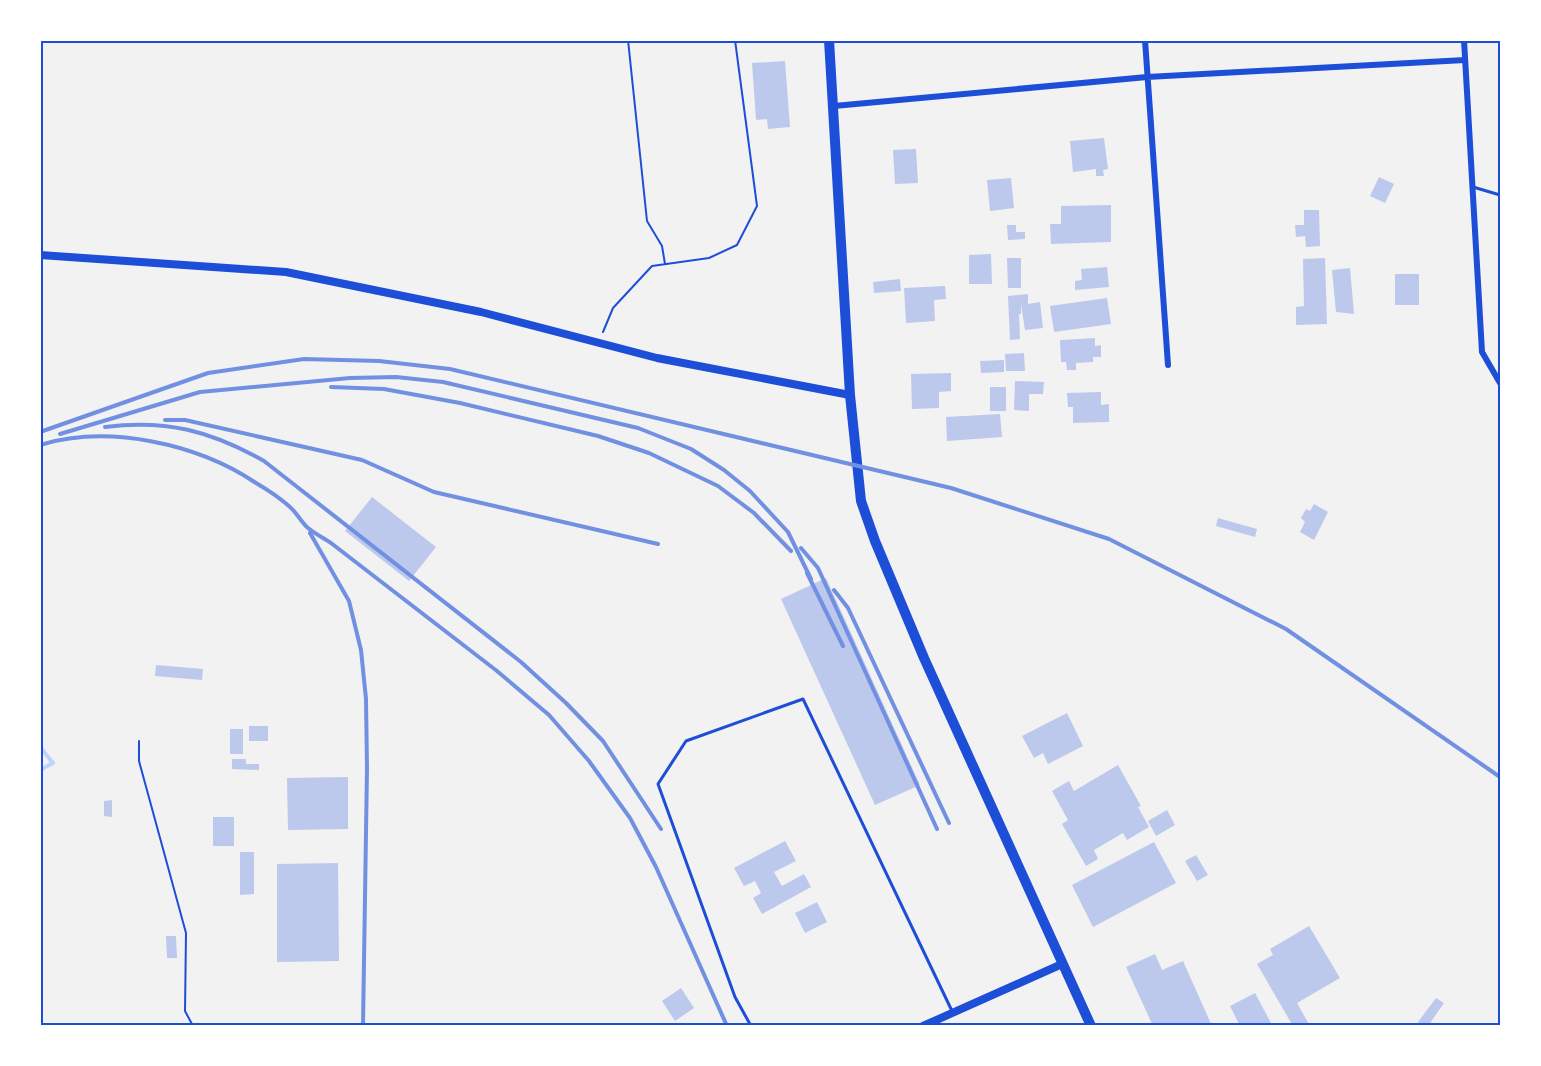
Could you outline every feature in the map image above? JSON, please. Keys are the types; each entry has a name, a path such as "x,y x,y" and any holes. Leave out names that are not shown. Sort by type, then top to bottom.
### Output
{"highway":[{"path":"829,40 850,395 861,501 924,658 1091,1026"}],"main road":[{"path":"40,255 285,272 481,312 657,358 850,395"}],"street":[{"path":"1145,40 1168,365"},
{"path":"1464,40 1482,352 1500,383"},
{"path":"834,106 1147,77 1465,60"},
{"path":"923,1026 952,1011 1062,964"}],"lane":[{"path":"1473,187 1500,195"},
{"path":"751,1026 735,997 658,784 686,741 803,699 952,1011"}],"path":[{"path":"627,40 647,221 662,246 665,264"},
{"path":"599,343 613,308 652,266 709,258 737,245 756,206 735,40"},
{"path":"139,741 139,761 186,933 185,1011 193,1026"}],"building":[{"path":"785,61 790,127 768,129 767,119 756,120 752,63"},
{"path":"1104,138 1108,169 1103,170 1104,176 1096,176 1096,169 1073,172 1070,141"},
{"path":"916,149 918,183 895,184 893,150"},
{"path":"1379,177 1394,184 1385,203 1370,196"},
{"path":"1011,178 1014,208 990,211 987,180"},
{"path":"1111,205 1111,242 1051,244 1050,224 1061,224 1061,206"},
{"path":"1304,210 1319,210 1320,246 1306,247 1305,236 1296,237 1295,225 1304,225"},
{"path":"1007,225 1016,225 1016,232 1025,232 1025,239 1008,240"},
{"path":"991,254 992,284 969,284 969,255"},
{"path":"1007,258 1021,258 1021,288 1008,288"},
{"path":"1325,258 1327,324 1296,325 1296,307 1304,306 1303,259"},
{"path":"1107,267 1109,287 1075,290 1075,281 1082,280 1081,269"},
{"path":"1350,268 1354,314 1336,312 1332,270"},
{"path":"1395,274 1419,274 1419,305 1395,305"},
{"path":"900,279 901,291 874,293 873,282"},
{"path":"945,286 946,299 934,300 935,321 906,323 904,288"},
{"path":"1028,294 1028,304 1040,302 1043,328 1025,330 1021,304 1020,339 1010,340 1008,296"},
{"path":"1107,298 1111,324 1054,332 1050,306"},
{"path":"1095,338 1095,346 1101,345 1101,357 1093,357 1093,362 1076,363 1076,370 1067,370 1066,362 1061,362 1060,340"},
{"path":"1024,353 1025,371 1006,371 1005,354"},
{"path":"1004,360 1004,372 981,373 980,361"},
{"path":"951,373 951,391 939,392 939,408 912,409 911,374"},
{"path":"1015,381 1044,382 1043,394 1029,394 1029,411 1014,410"},
{"path":"990,387 1006,387 1006,411 990,411"},
{"path":"1101,392 1101,405 1109,404 1109,422 1073,423 1073,407 1068,407 1067,393"},
{"path":"1000,414 1002,437 947,441 946,417"},
{"path":"372,497 436,547 409,581 345,531"},
{"path":"1314,504 1328,512 1314,540 1300,532 1305,522 1301,518 1306,509 1310,511"},
{"path":"1218,518 1257,529 1255,537 1216,526"},
{"path":"826,578 920,785 875,805 781,599"},
{"path":"156,665 203,669 202,680 155,676"},
{"path":"1067,713 1083,746 1048,764 1043,753 1034,758 1022,736"},
{"path":"249,726 268,726 268,741 249,741"},
{"path":"230,729 243,729 243,754 230,754"},
{"path":"232,759 246,759 246,764 259,764 259,770 232,769"},
{"path":"1118,765 1141,806 1138,807 1149,827 1127,840 1123,833 1094,850 1098,859 1086,866 1062,824 1068,820 1052,791 1069,781 1074,791"},
{"path":"348,777 348,829 288,830 287,778"},
{"path":"112,800 112,817 104,816 104,801"},
{"path":"1167,810 1175,825 1156,836 1148,821"},
{"path":"213,817 234,817 234,846 213,846"},
{"path":"785,841 796,861 774,872 782,886 804,874 811,887 762,914 753,898 761,893 755,881 744,886 734,868"},
{"path":"1154,842 1176,883 1093,927 1072,885"},
{"path":"240,852 254,852 254,894 240,895"},
{"path":"1196,855 1208,875 1197,881 1185,861"},
{"path":"338,863 339,961 277,962 277,864"},
{"path":"817,902 827,922 805,933 795,913"},
{"path":"1309,926 1340,978 1297,1003 1310,1026 1293,1026 1257,964 1273,955 1270,949"},
{"path":"166,936 176,936 177,958 167,958"},
{"path":"1155,954 1162,970 1183,961 1212,1026 1153,1026 1126,967"},
{"path":"681,988 694,1008 675,1021 662,1001"},
{"path":"1255,993 1271,1023 1266,1026 1240,1026 1230,1006"},
{"path":"1436,998 1444,1003 1428,1026 1422,1026 1418,1022"}],"waterway":[{"path":"40,747 53,763 40,770"}],"railway":[{"path":"40,432 208,373 304,359 379,361 450,369 951,488 1109,539 1286,629 1500,777"},
{"path":"60,434 200,392 350,378 396,377 443,382 638,428 691,449 724,470 750,491 788,532 811,579"},
{"path":"331,387 384,389 460,403 598,436 649,453 718,486 754,513 791,551"},
{"path":"165,420 185,420 362,460 434,492 658,544"},
{"path":"105,427 148,425 188,430 225,442 264,461 521,662 566,703 603,741 661,829"},
{"path":"40,445 67,439 123,438 180,448 233,469 282,500 311,530 497,671 549,715 589,761 630,818 656,867 727,1026"},
{"path":"310,533 349,601 361,650 366,699 367,768 363,1026"},
{"path":"801,548 818,568 937,829"},
{"path":"807,573 843,646"},
{"path":"834,590 848,608 949,823"}]}
